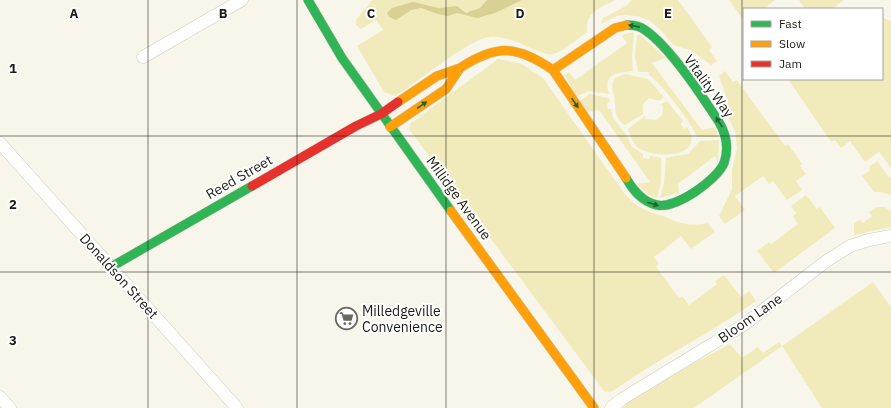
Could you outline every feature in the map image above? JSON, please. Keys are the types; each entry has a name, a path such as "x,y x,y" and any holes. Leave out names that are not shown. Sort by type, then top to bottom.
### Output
{"street":[{"path":"143,57 242,0"},
{"name":"Millidge Avenue","path":"308,0 342,58 390,127 594,408"},
{"name":"Vitality Way","path":"381,114 437,76 460,68 486,52 501,48 515,49 538,59 553,70 641,198 663,206 675,205 719,171 723,164 726,148 723,129 671,58 653,36 645,30 636,25 625,25 615,28 553,70"},
{"name":"Vitality Way","path":"390,127 446,89 460,68"},
{"name":"Reed Street","path":"111,267 356,126 381,114"},
{"name":"Donaldson Street","path":"0,143 237,408"},
{"name":"Bloom Lane","path":"611,408 622,399 745,324 825,262 850,246 869,240 891,236"},
{"path":"0,397 10,408"}],"shaded area":[{"path":"372,0 615,0 594,12 588,20 587,32 566,48 553,54 541,53 507,39 490,37 469,45 456,53 395,96 384,92 357,46 383,30 376,20 361,29 356,25 356,20"},
{"path":"487,0 522,0 495,13 477,18 457,13 448,16 421,8 411,10 396,20 389,17 387,13 392,8 413,2 439,8 457,6 466,13 480,8"},
{"path":"632,0 678,0 712,47 709,50 717,61 711,65 690,50 673,45 661,30 649,20 636,16 624,15 617,16 601,24 603,18 626,6"},
{"path":"729,0 775,0 764,8 743,8 743,20"},
{"path":"799,0 844,0 833,8 804,8"},
{"path":"883,17 891,21 891,168 879,152 865,162 850,141 841,148 835,140 831,142 789,80 883,80"},
{"path":"634,32 632,58 633,71 613,75 608,81 607,87 609,94 588,91 576,97 565,75 569,72 575,80 627,43 621,35"},
{"path":"639,34 666,58 652,63 702,130 715,127 718,137 697,137 683,113 661,86 648,74 649,72 638,72 635,56 637,36"},
{"path":"498,59 522,64 543,78 624,193 633,202 646,210 680,222 696,225 708,223 715,232 691,249 681,236 654,257 659,264 656,267 679,298 682,296 689,305 717,284 715,281 724,275 741,297 749,291 756,301 613,391 604,391 409,129 411,123"},
{"path":"725,71 733,82 737,80 785,146 788,144 802,164 800,166 806,174 796,181 802,190 787,200 773,181 769,184 763,176 735,196 745,210 725,224 719,216 732,189 732,170 737,149 735,131 728,117 728,101 719,76"},
{"path":"626,74 648,79 664,97 659,101 649,98 643,104 643,114 625,125 618,119 617,116 612,86 616,77"},
{"path":"590,94 609,98 610,102 607,103 608,109 611,109 613,118 627,136 632,147 643,154 643,158 649,159 650,156 661,158 661,183 657,198 649,195 637,184 650,182 599,110 587,112 579,101"},
{"path":"667,101 683,121 681,124 684,129 687,127 691,138 690,145 684,151 675,154 664,155 643,151 636,146 628,129 645,116 646,119 656,120 662,115 663,107 661,104"},
{"path":"719,140 718,163 715,156 678,184 679,193 660,198 664,182 666,158 688,154 700,141"},
{"path":"877,161 889,177 891,177 891,195 874,192 862,176 870,170 869,167"},
{"path":"806,195 817,209 820,207 835,228 774,273 757,251 769,242 771,244 798,224 793,216 796,213 791,206"},
{"path":"877,207 884,207 891,211 891,227 854,235 854,224 860,219 863,223 872,216 869,212"},
{"path":"873,282 891,307 891,408 822,408 782,346"},
{"path":"779,342 782,346 694,408 622,408 622,406 658,382 730,344 742,358 758,347 763,353"}],"traffic: fast":[{"path":"308,0 342,58 451,211"},
{"path":"626,178 642,198 657,205 665,205 685,198 705,185 720,170 726,158 725,137 719,122 695,86 675,60 655,38 637,26 627,25"},
{"path":"111,267 252,186"}],"traffic: slow":[{"path":"553,70 615,28 627,25"},
{"path":"460,68 473,60 496,51 507,51 518,52 528,56 553,70 626,178"},
{"path":"390,127 446,89 460,68 437,76 398,102"},
{"path":"451,211 594,408"}],"traffic: jam":[{"path":"252,186 356,126 381,114 398,102"}],"place":[{"name":"Milledgeville Convenience","path":"346,319"}]}
